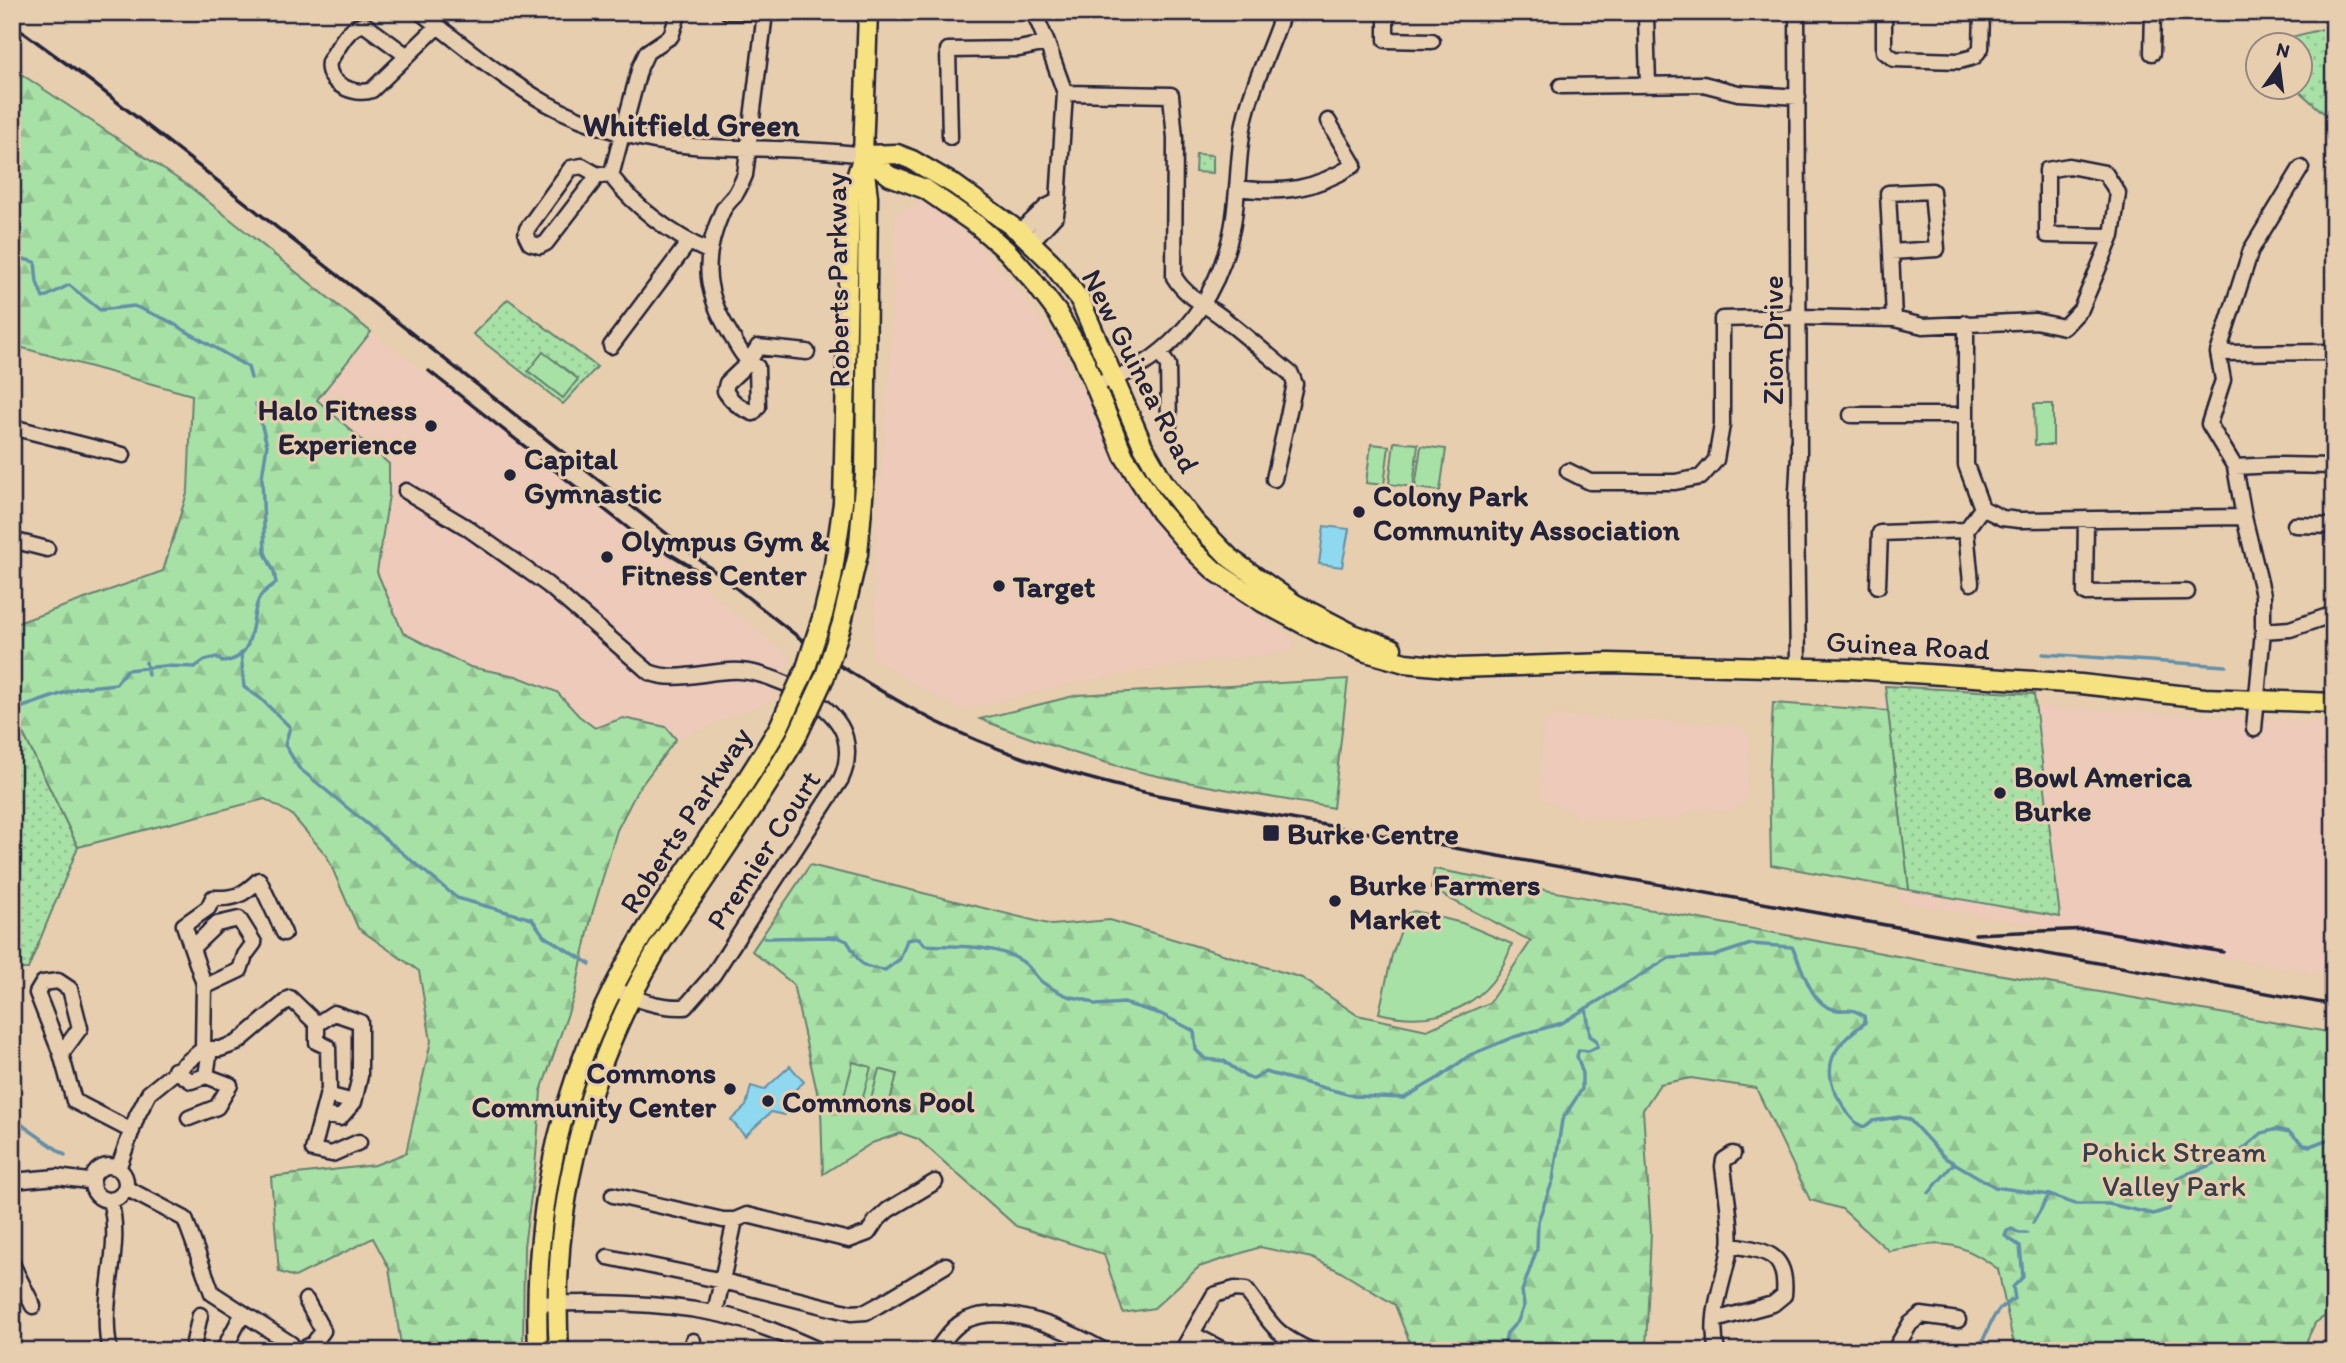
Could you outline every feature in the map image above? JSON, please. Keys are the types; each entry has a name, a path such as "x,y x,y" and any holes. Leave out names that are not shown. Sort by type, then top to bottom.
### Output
{"main road":[{"path":"863,155 868,12"},
{"name":"New Guinea Road","path":"863,155 897,153 912,160 955,185 1026,237 1051,262 1080,300 1103,349 1104,381 1125,456 1144,489 1178,535 1215,571 1262,602 1320,633 1366,652 1406,657 1458,658 1477,666"},
{"name":"New Guinea Road","path":"863,155 890,176 925,189 944,201 1007,251 1057,312 1083,358 1104,381"},
{"name":"Roberts Parkway","path":"538,1351 536,1304 541,1224 552,1156 583,1053 613,988 642,936 751,774 779,727 806,668 824,615 843,503 850,196 863,155"},
{"name":"Roberts Parkway","path":"559,1351 556,1303 558,1261 570,1170 596,1076 619,1021 655,953 769,783 796,738 825,676 841,626 858,554 865,475 868,197 863,155"},
{"name":"Guinea Road","path":"1477,666 1609,663 1891,671 2081,684 2145,692 2334,703"}],"street":[{"name":"New Guinea Road","path":"421,12 529,93 575,117 624,133 692,146 863,155"},
{"path":"680,12 671,36 647,52 640,67 624,133 603,175 593,182 546,243 540,246 530,243 526,235 527,229 571,168 582,166 603,175 689,242 708,251"},
{"path":"728,12 778,12"},
{"path":"1026,237 1056,215 1065,93 1034,12"},
{"path":"1104,381 1135,370 1159,353 1177,337 1204,304 1220,270 1233,227 1238,159 1244,122 1255,83 1283,12"},
{"path":"1386,12 1386,40 1432,41"},
{"name":"Zion Drive","path":"1797,12 1798,667"},
{"path":"1884,12 1884,51 1894,59 1959,61 1974,57 1981,48 1982,12"},
{"path":"2152,52 2153,12"},
{"path":"765,13 745,175 736,193 723,209 708,251 708,274 713,299 748,363 758,347 807,352"},
{"path":"1646,16 1648,85"},
{"path":"406,55 365,25 359,24 353,28 329,62 328,68 331,77 354,93 372,90 438,26"},
{"path":"950,137 948,50 1019,50 1047,43"},
{"path":"1561,86 1703,84 1738,93 1798,97"},
{"path":"1065,93 1171,95 1175,138 1174,277 1192,299 1204,304 1291,374 1295,384 1274,479"},
{"path":"1237,188 1267,192 1291,191 1332,178 1354,165 1328,121"},
{"path":"1568,471 1590,482 1675,482 1701,477 1716,460 1722,425 1722,319 1894,319 1923,326 2035,321 2064,327 2081,309 2112,236 2118,193 2105,173 2069,166 2047,170 2047,235 2112,236"},
{"path":"2254,729 2263,631 2263,595 2235,467 2208,424 2223,380 2218,353 2252,250 2301,168"},
{"path":"1891,252 1937,249 1932,191 1888,193 1894,319"},
{"path":"611,346 689,242"},
{"path":"1966,323 1966,465 1982,508 2002,518 2019,520 2244,517"},
{"path":"2218,353 2334,352"},
{"path":"1159,353 1168,365 1169,426"},
{"path":"1850,415 1965,415"},
{"path":"12,427 123,456"},
{"path":"2235,467 2334,466"},
{"name":"Premier Court","path":"407,491 466,527 548,585 649,672 665,676 729,671 765,676 809,697 832,717 845,737 847,759 841,779 713,975 696,996 685,1007 668,1008 631,997 613,988"},
{"path":"1971,583 1966,530 1982,508"},
{"path":"2085,519 2085,593 2187,592"},
{"path":"2295,525 2334,526"},
{"path":"1878,586 1880,533 1966,530"},
{"path":"12,540 47,549"},
{"path":"2263,631 2290,629 2334,614"},
{"path":"206,1076 204,987 184,925 208,908 213,898 228,899 245,893 259,880 284,933"},
{"path":"192,947 218,925 239,919 254,943 245,955 240,970 204,987"},
{"path":"61,1054 80,1028 70,989 58,981 43,983 37,993 61,1054 74,1101 132,1131"},
{"path":"118,1169 149,1093 175,1070 207,1049 220,1049 237,1042 290,998 317,1024 317,1042 328,1047 327,1095 313,1150 332,1154 359,1142"},
{"path":"317,1024 334,1013 360,1022 360,1076 354,1102 340,1118 322,1115"},
{"path":"175,1070 191,1081 206,1076 229,1085 217,1107 189,1118"},
{"path":"327,1095 354,1102"},
{"path":"1717,1351 1714,1340 1716,1306 1730,1245 1723,1166 1724,1160 1733,1154"},
{"path":"110,1166 118,1169 125,1178 126,1188 120,1197 110,1200 96,1194 93,1180 101,1168 110,1166"},
{"path":"12,1181 57,1177 93,1180"},
{"path":"613,1195 723,1220 735,1220 747,1215 849,1240 868,1233 888,1210 935,1182"},
{"path":"126,1188 185,1219 212,1293 291,1344 292,1351"},
{"path":"110,1200 114,1212 113,1248 106,1304 110,1351"},
{"path":"716,1313 735,1220"},
{"path":"1715,1321 1773,1304 1784,1294 1786,1283 1774,1256 1763,1250 1730,1245"},
{"path":"608,1257 723,1281 851,1313 866,1312 946,1265"},
{"path":"12,1264 33,1306"},
{"path":"1182,1351 1214,1295 1235,1289 1246,1290 1269,1324 1283,1336 1312,1351"},
{"path":"299,1351 313,1344 323,1331 306,1300"},
{"path":"536,1304 626,1304 716,1313 785,1335 821,1351"},
{"path":"223,1351 243,1313"},
{"path":"192,1351 200,1315"},
{"path":"1894,1351 1910,1324 1921,1315 1958,1320"},
{"path":"936,1351 950,1333 966,1320 986,1316 1030,1318 1062,1329 1105,1351"},
{"path":"1192,1334 1225,1351"}],"shaded area":[{"path":"916,204 929,204 974,240 1022,295 1059,347 1078,386 1087,392 1115,456 1155,521 1212,579 1254,613 1291,637 1294,646 1290,652 1221,659 1093,679 962,710 874,658 877,528 891,362 896,219 898,212"},
{"path":"371,332 623,521 790,657 774,699 676,739 666,727 623,719 595,728 579,716 557,692 516,676 470,667 403,633 377,572 389,495 389,464 316,400"},
{"path":"1881,698 2334,723 2334,974 2331,976 1902,902"},
{"path":"1554,716 1738,725 1749,736 1745,801 1732,811 1689,810 1678,820 1646,818 1641,821 1581,817 1540,796 1543,725"}],"green space":[{"path":"2334,26 2334,122 2311,102 2314,102 2314,32 2311,32"},
{"path":"12,68 190,187 371,332 317,400 389,464 389,495 377,572 403,633 470,667 516,676 557,692 579,716 595,728 623,718 666,727 676,739 637,791 617,830 592,914 575,993 541,1091 535,1168 524,1246 523,1351 402,1351 389,1268 373,1238 295,1277 279,1272 271,1177 375,1165 406,1153 431,1041 419,971 358,928 327,856 291,814 265,799 78,847 12,710 12,625 163,571 188,490 192,395 12,345"},
{"path":"1196,154 1213,155 1213,173 1195,172"},
{"path":"508,299 597,367 563,404 473,334"},
{"path":"543,352 578,379 563,398 528,371"},
{"path":"2034,404 2053,404 2053,445 2035,445"},
{"path":"1394,442 1418,444 1413,487 1389,484"},
{"path":"1371,444 1389,446 1384,485 1366,483"},
{"path":"1421,446 1446,449 1440,491 1415,488"},
{"path":"1348,679 1333,808 1149,774 1063,750 980,719 1078,695"},
{"path":"1885,686 2034,694 2060,917 1909,890"},
{"path":"1773,703 1888,711 1909,890 1771,865 1769,778"},
{"path":"12,710 78,847 28,969 12,969"},
{"name":"Pohick Stream Valley Park","path":"810,865 1052,925 1110,920 1302,978 1357,1015 1427,1030 1489,1003 1531,941 1431,889 1434,869 1940,964 2334,1033 2334,1310 2315,1323 2302,1351 2020,1351 2013,1341 1998,1269 1970,1251 1946,1245 1935,1244 1889,1251 1842,1209 1810,1200 1756,1088 1691,1078 1660,1084 1643,1110 1651,1231 1646,1351 1413,1351 1395,1305 1312,1258 1260,1247 1199,1267 1154,1308 1123,1313 1104,1254 1016,1226 918,1139 901,1133 872,1143 823,1174 821,1110 793,984 752,951"},
{"path":"1414,911 1462,923 1512,944 1503,965 1491,982 1461,1007 1443,1014 1423,1017 1379,1013 1392,955 1407,914"},
{"path":"853,1062 871,1067 861,1105 843,1100"},
{"path":"879,1069 897,1074 887,1112 869,1107"}],"water":[{"path":"1324,526 1349,529 1342,567 1319,564"},
{"name":"Commons Pool","path":"790,1066 804,1082 789,1095 785,1115 771,1112 745,1136 731,1120 746,1106 751,1086 764,1090"}],"waterway":[{"path":"12,256 35,262 37,282 43,298 69,285 100,310 134,306 165,319 248,367 251,378"},
{"path":"17,709 78,688 116,684 127,670 163,666 195,667 205,660 217,657 222,662 243,653 251,634 258,602 262,594 276,583 265,553 262,477 267,445 256,404"},
{"path":"241,653 244,687 260,698 290,727 285,745 299,768 457,898 532,919 544,936 590,964"},
{"path":"2043,654 2226,666"},
{"path":"146,662 148,675"},
{"path":"765,938 837,937 847,941 864,965 885,970 900,959 907,940 919,938 925,945 998,951 1023,962 1043,982 1065,995 1096,1005 1124,1003 1161,1014 1194,1031 1196,1050 1205,1059 1224,1061 1246,1077 1254,1079 1265,1072 1354,1096 1404,1098 1470,1055 1514,1037 1562,1023 1669,958 1714,956 1751,944 1792,947 1812,992 1818,999 1833,1009 1851,1010 1864,1016 1865,1023 1837,1049 1830,1068 1835,1091 1851,1118 1864,1127 1872,1121 1899,1117 1909,1119 1944,1157 1995,1187 2049,1195 2075,1204 2109,1204 2153,1214 2169,1209 2177,1178 2236,1155 2262,1133 2277,1129 2289,1132 2304,1145 2310,1146 2334,1137"},
{"path":"1503,1351 1507,1333 1518,1321 1524,1305 1522,1291 1537,1249 1538,1221 1553,1180 1562,1120 1582,1089 1582,1071 1577,1056 1579,1050 1589,1051 1598,1046 1596,1040 1590,1036 1586,1008"},
{"path":"12,1115 65,1155"},
{"path":"1929,1193 1954,1163"},
{"path":"2033,1223 2049,1195"},
{"path":"1977,1351 1995,1315 2015,1299 2013,1287 2023,1277 2020,1246 2005,1236 2007,1231 2012,1229 2027,1233"}],"railway":[{"path":"12,24 93,83 811,647 872,686 961,734 1071,773 1157,795 2334,1005"},
{"path":"429,371 633,532 695,569"},
{"path":"1975,934 2089,929 2223,952"}],"place":[{"name":"Halo Fitness Experience","path":"431,426"},
{"name":"Capital Gymnastic","path":"510,475"},
{"name":"Colony Park Community Association","path":"1359,512"},
{"name":"Olympus Gym & Fitness Center","path":"607,557"},
{"name":"Target","path":"999,586"},
{"name":"Bowl America Burke","path":"2000,793"},
{"name":"Burke Centre","path":"1271,833"},
{"name":"Burke Farmers Market","path":"1335,901"},
{"name":"Commons Community Center","path":"730,1089"},
{"name":"Commons Pool","path":"768,1101"}],"district":[{"name":"Whitfield Green","path":"691,125"}]}
